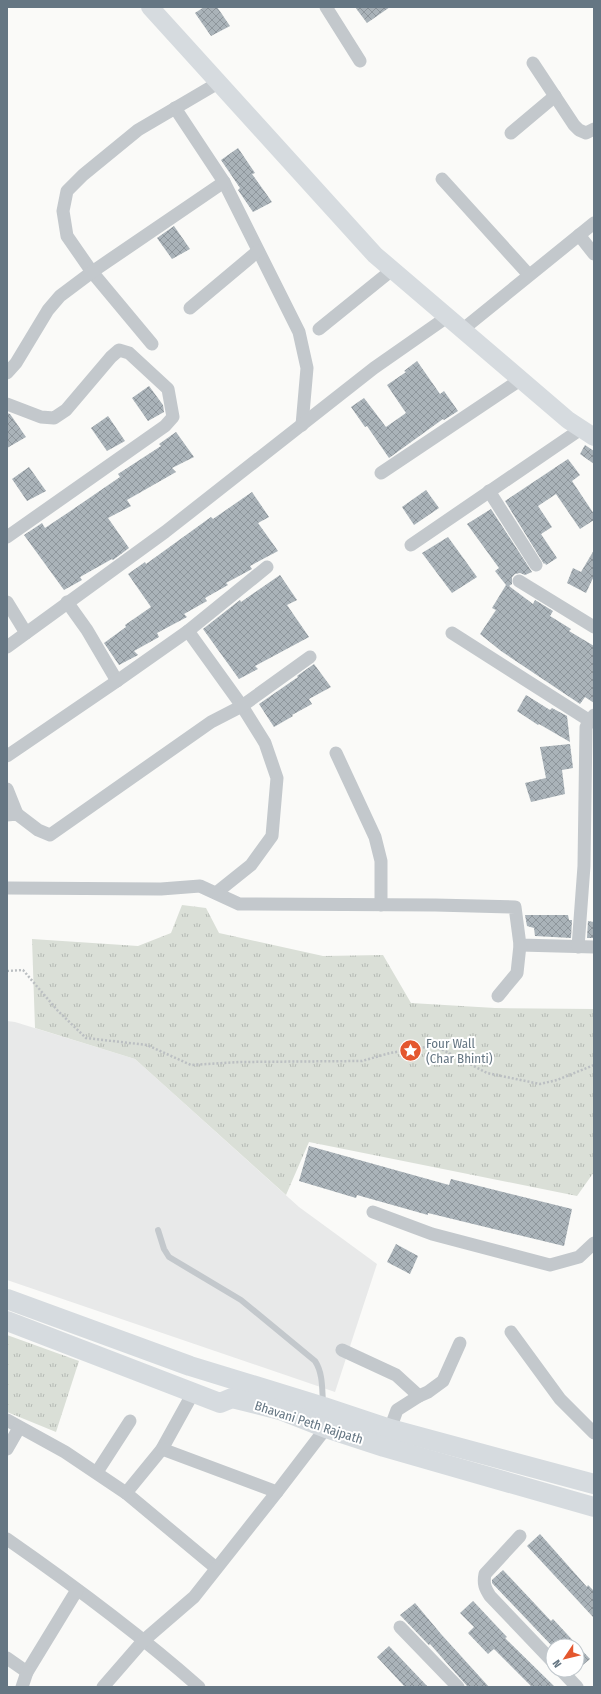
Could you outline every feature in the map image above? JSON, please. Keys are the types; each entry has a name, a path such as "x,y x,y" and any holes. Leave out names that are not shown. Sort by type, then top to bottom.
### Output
{"main road":[{"path":"7,1299 190,1366 325,1418 390,1429 594,1484"},
{"path":"7,1312 200,1380 232,1398"},
{"name":"Bhavani Peth Rajpath","path":"7,1322 220,1403 232,1398 280,1410 325,1418 384,1447 594,1507"}],"street":[{"path":"150,7 374,255 520,380 568,420 587,433 489,491 410,545"},
{"path":"326,7 360,61"},
{"path":"533,63 579,130 586,133 594,129"},
{"path":"152,344 92,272 67,236 63,211 67,191 83,175 138,130 218,83"},
{"path":"511,133 555,96"},
{"path":"175,108 224,182 299,332 307,368 302,425"},
{"path":"442,179 529,275"},
{"path":"7,372 16,363 48,310 60,296 92,272 224,182"},
{"path":"462,330 594,223"},
{"path":"579,235 594,254"},
{"path":"190,308 258,251"},
{"path":"319,329 392,270"},
{"path":"7,647 66,602 165,532 374,368 447,317"},
{"path":"7,404 41,417 54,418 66,410 111,357 119,350 129,354 168,389 173,417 165,426 7,537"},
{"path":"381,473 520,380"},
{"path":"489,491 536,565"},
{"path":"7,756 118,681 188,631 267,567"},
{"path":"518,582 594,627"},
{"path":"7,602 26,633"},
{"path":"66,602 87,630 118,681"},
{"path":"188,631 242,706 264,743 277,778 272,836 251,865 216,893"},
{"path":"452,633 592,718 586,727 589,865 578,947"},
{"path":"7,789 12,815 50,835 211,722 242,706 310,657"},
{"path":"336,753 375,837 381,861 381,905"},
{"path":"7,888 161,889 200,886 239,904 515,907 520,945 517,973 498,996"},
{"path":"520,945 594,947"},
{"path":"373,1212 432,1234 550,1265 579,1257 594,1243"},
{"path":"511,1332 560,1399 594,1433"},
{"path":"390,1429 397,1410 444,1381 460,1343"},
{"path":"342,1350 396,1375 418,1396"},
{"path":"126,1493 162,1449 193,1393"},
{"path":"103,1687 143,1641 194,1597 277,1492 325,1418"},
{"path":"7,1420 98,1472 126,1493 216,1568"},
{"path":"98,1472 130,1421"},
{"path":"7,1449 19,1428"},
{"path":"162,1449 277,1492"},
{"path":"520,1536 485,1574 483,1581 490,1596 545,1654"},
{"path":"7,1538 143,1641 199,1687"},
{"path":"22,1687 27,1672 77,1590"},
{"path":"400,1627 458,1687"},
{"path":"7,1658 27,1672"},
{"path":"569,1678 577,1687"}],"lane":[{"path":"158,1230 164,1249 169,1257 242,1300 315,1362 319,1367 321,1374 325,1418"}],"path":[{"path":"7,971 23,970 58,1011 86,1038 147,1045 191,1065 239,1062 362,1061 390,1052 432,1046 443,1050 487,1073 540,1084 557,1080 594,1065"}],"shaded area":[{"path":"7,1021 15,1022 135,1059 299,1207 377,1264 335,1392 7,1280"}],"green space":[{"path":"182,905 206,908 219,933 323,956 383,955 411,1003 495,1008 594,1009 594,1172 577,1196 309,1142 286,1195 135,1059 35,1028 32,939 138,946 171,933"},
{"path":"7,1335 79,1361 56,1432 7,1412"}],"building":[{"path":"204,7 217,7 230,26 211,36 195,13"},
{"path":"355,7 390,7 367,23"},
{"path":"238,148 255,173 252,174 272,202 253,212 238,190 240,188 221,160"},
{"path":"174,226 190,249 172,259 157,238"},
{"path":"417,361 440,394 444,391 458,411 444,420 443,419 389,458 367,426 365,427 351,407 364,398 386,427 406,413 387,385 406,372 404,371"},
{"path":"149,386 163,405 164,412 148,421 132,398"},
{"path":"7,413 10,414 26,437 7,448"},
{"path":"108,416 125,441 107,451 91,428"},
{"path":"176,432 194,457 172,468 176,472 127,500 131,506 108,518 129,548 113,560 112,559 80,577 82,580 64,590 24,535 42,523 45,528 69,512 120,477 118,474 161,446 159,444"},
{"path":"585,445 594,451 594,464 580,454"},
{"path":"568,459 580,475 572,481 594,514 594,520 580,529 556,494 538,506 552,527 541,534 557,558 546,565 505,501"},
{"path":"29,467 46,491 27,501 12,479"},
{"path":"426,490 439,508 414,525 402,507"},
{"path":"252,492 269,517 258,523 278,551 250,566 252,569 226,583 228,585 205,598 207,601 184,614 187,617 157,633 159,637 134,651 138,655 119,665 104,643 126,627 125,625 151,607 128,574 145,562 146,564 211,517 213,519"},
{"path":"491,509 532,572 525,575 520,573 515,574 512,577 512,584 509,586 533,604 535,600 553,611 550,616 571,629 569,631 594,646 594,703 585,697 580,704 501,651 480,634 496,610 492,608 506,585 495,571 499,568 467,524"},
{"path":"448,537 477,577 452,593 422,553"},
{"path":"594,550 594,576 586,593 567,583 573,568 581,572"},
{"path":"280,575 297,600 287,605 309,637 255,666 258,669 239,679 203,629 240,600 241,602"},
{"path":"314,664 331,687 309,699 312,704 274,727 259,704"},
{"path":"526,695 550,710 552,708 567,716 570,742 539,724 538,725 517,711"},
{"path":"570,744 573,768 562,770 565,794 531,802 525,783 546,778 540,747"},
{"path":"525,915 568,915 569,920 572,920 571,938 535,936 534,928 527,926"},
{"path":"588,921 594,922 594,938 587,938"},
{"path":"309,1146 449,1185 451,1179 572,1209 564,1246 428,1213 428,1215 357,1195 356,1198 299,1181"},
{"path":"396,1244 418,1256 410,1274 387,1262"},
{"path":"540,1534 587,1587 588,1585 594,1591 594,1618 527,1546"},
{"path":"503,1570 551,1621 553,1619 571,1638 545,1639 492,1583 492,1580"},
{"path":"473,1601 507,1637 505,1638 555,1687 532,1687 494,1649 488,1654 468,1633 474,1627 460,1613"},
{"path":"415,1603 489,1687 468,1687 430,1644 429,1645 400,1615"},
{"path":"389,1646 428,1687 405,1687 377,1657"},
{"path":"585,1654 590,1659 585,1663"}],"place":[{"name":"Four Wall (Char Bhinti)","path":"411,1050"}]}
